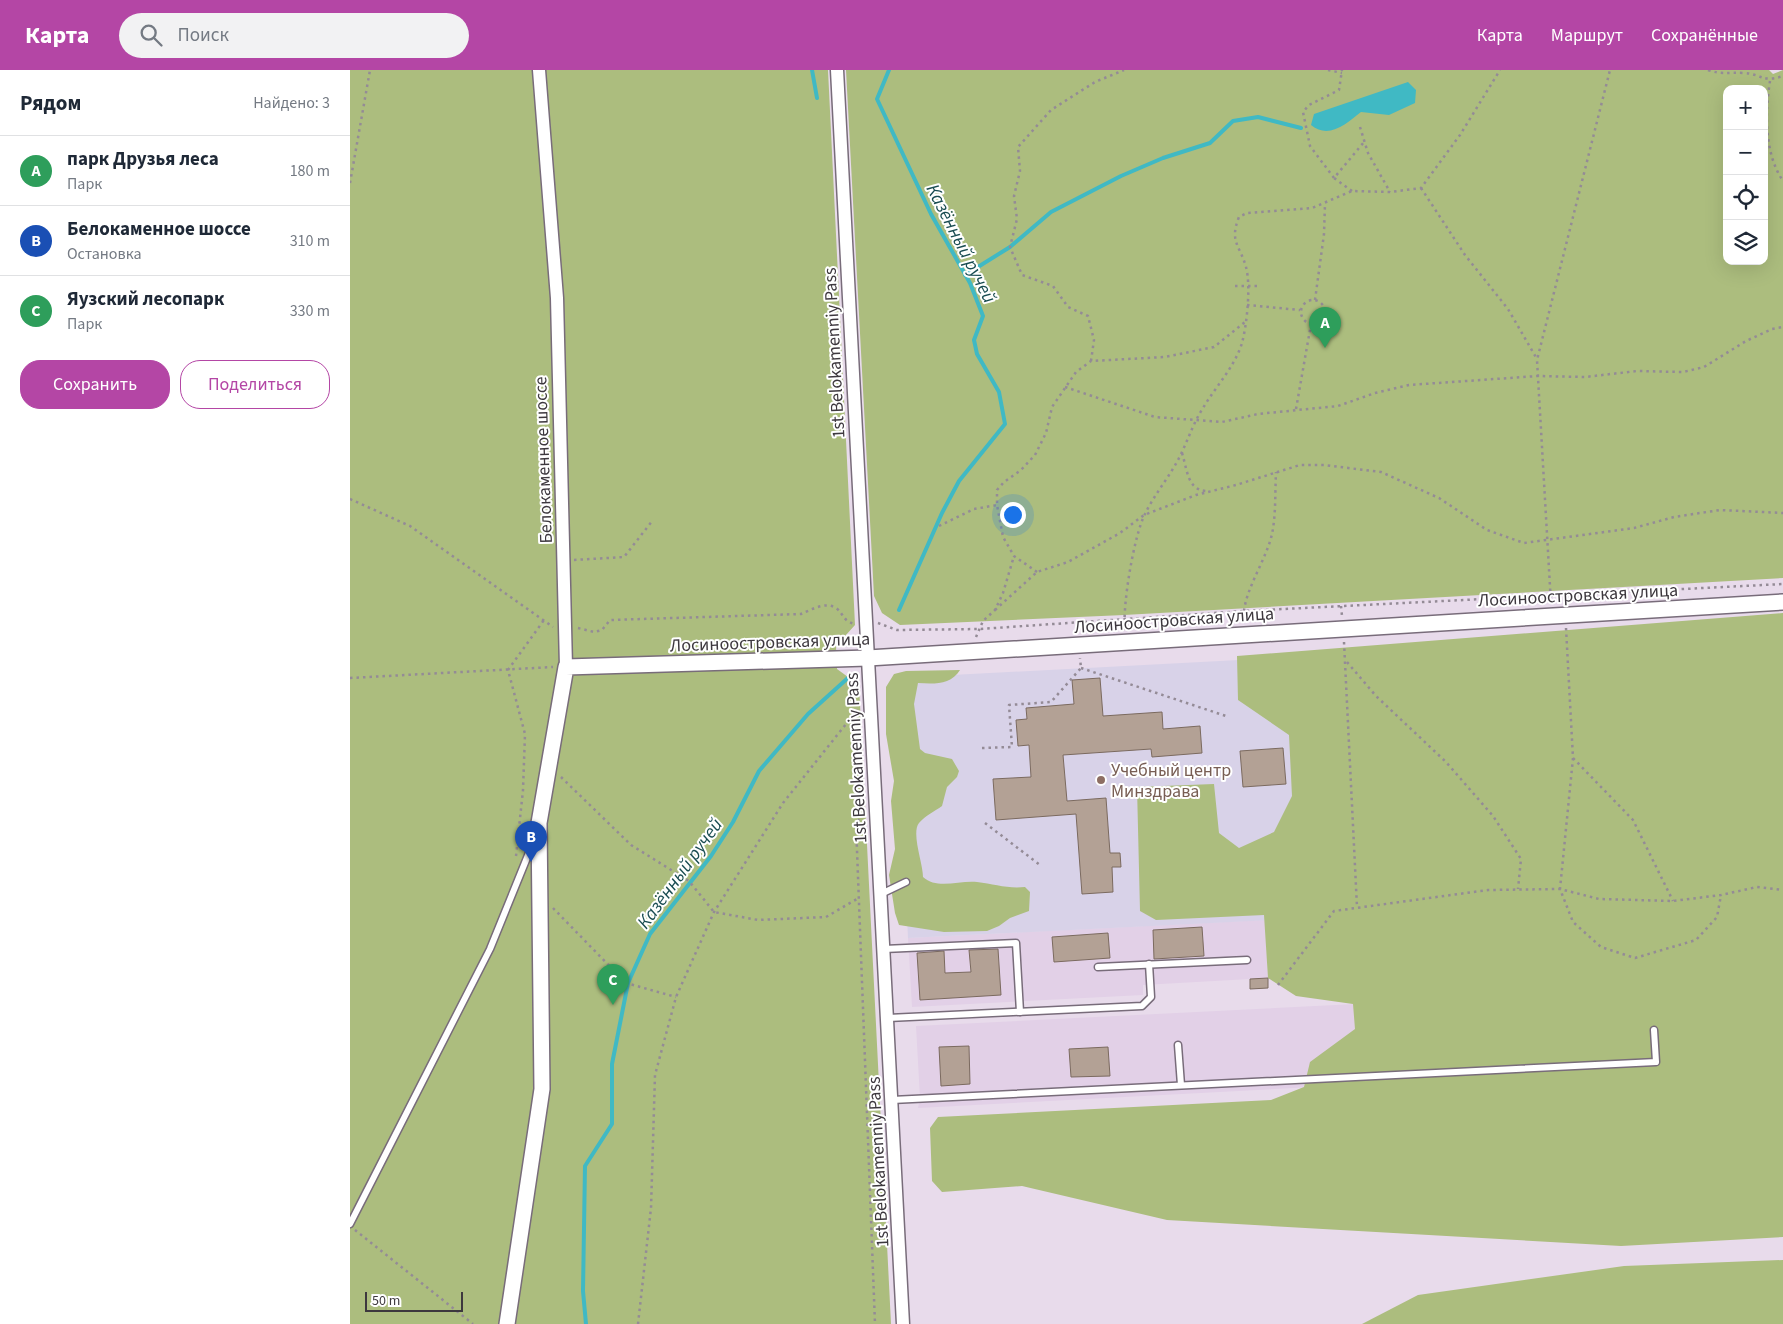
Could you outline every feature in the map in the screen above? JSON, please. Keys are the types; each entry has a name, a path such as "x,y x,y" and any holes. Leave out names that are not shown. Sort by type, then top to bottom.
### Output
{"street":[{"name":"Белокаменное шоссе","path":"507,1324 542,1089 540,823 566,667 565,559 557,298 539,70"},
{"name":"1st Belokamenniy Pass","path":"837,70 903,1324"},
{"name":"Лосиноостровская улица","path":"566,667 868,658 1783,602"}],"lane":[{"path":"350,1225 490,949 540,823"},
{"path":"880,894 906,882"},
{"path":"884,949 1016,943 1020,1012"},
{"path":"1098,967 1247,960"},
{"path":"888,1018 1142,1006 1151,997 1149,964"},
{"path":"892,1100 1656,1062 1654,1030"},
{"path":"1178,1045 1181,1085"}],"path":[{"path":"350,183 370,70"},
{"path":"1091,362 1094,340 1088,316 1068,307 1053,286 1022,275 1010,247 1017,219 1014,196 1020,171 1018,147 1051,110 1095,82 1124,70"},
{"path":"1328,70 1342,72 1339,90 1309,105 1304,112 1310,146 1334,178 1352,191"},
{"path":"1126,642 1124,619 1131,566 1144,515 1182,453 1195,421 1233,365 1242,342 1246,321 1248,286 1246,267 1235,246 1234,230 1239,217 1248,213 1297,211 1325,204 1352,191 1390,192 1421,188 1460,135 1500,70"},
{"path":"1551,591 1537,360 1610,70"},
{"path":"1708,70 1722,75 1745,73 1770,81 1783,76"},
{"path":"1770,81 1767,133 1783,181"},
{"path":"1360,127 1368,153 1390,192"},
{"path":"1334,178 1365,141"},
{"path":"1421,188 1465,255 1508,309 1537,360"},
{"path":"1315,300 1324,234 1325,204"},
{"path":"1235,286 1260,286"},
{"path":"1315,300 1323,305 1325,314 1320,322 1311,324 1303,320 1301,310 1306,302 1315,300"},
{"path":"1247,305 1301,310"},
{"path":"1037,572 1014,556 1003,537 997,505 998,490 1004,482 1021,470 1035,455 1046,433 1052,407 1076,372 1091,362 1165,357 1214,346 1246,321"},
{"path":"1296,409 1311,324"},
{"path":"1065,387 1155,417 1222,422 1296,409 1338,406 1375,393 1409,386 1538,376 1585,377 1637,371 1683,372 1704,367 1746,341 1772,329 1783,327"},
{"path":"1182,453 1190,481 1194,488 1210,492"},
{"path":"980,629 984,621 994,610 1037,572 1068,562 1120,533 1144,515 1210,492 1300,465 1324,465 1381,472 1439,498 1486,530 1524,543 1634,528 1674,517 1720,510 1783,512"},
{"path":"1244,611 1245,601 1259,572 1272,534 1276,472"},
{"path":"350,499 410,526 554,628"},
{"path":"939,526 974,509 997,505"},
{"path":"565,559 624,557 653,520"},
{"path":"994,610 1003,593 1014,556"},
{"path":"878,624 897,630 980,629 1244,611 1783,584"},
{"path":"578,628 594,632 602,630 610,620 801,614 826,605 836,608 846,621 855,624"},
{"path":"508,670 544,620"},
{"path":"1566,630 1573,758 1560,889 1573,922 1601,947 1635,958 1696,940 1717,917 1721,894"},
{"path":"1357,908 1346,661 1376,696 1446,762 1493,816 1521,859 1518,890"},
{"path":"350,678 566,667"},
{"path":"982,748 1012,746 1009,705 1051,702 1081,668 1229,717"},
{"path":"508,670 525,734 523,790 516,857"},
{"path":"638,1324 651,1208 655,1075 676,997 714,912 783,803 869,695"},
{"path":"1573,758 1633,820 1673,901"},
{"path":"549,766 631,845 689,881 714,912 758,920 826,917 858,899"},
{"path":"875,799 856,824 875,1324"},
{"path":"985,823 1040,865"},
{"path":"1278,985 1334,911 1488,890 1560,889 1599,899 1673,901 1757,887 1783,890"},
{"path":"552,908 626,982 676,997"},
{"path":"350,1225 473,1324"}],"shaded area":[{"name":"Учебный центр Минздрава","path":"1296,657 1310,918 908,938 895,678"},
{"path":"1265,920 1268,978 1143,985 1143,995 912,1007 908,938"},
{"path":"1714,986 1711,1066 918,1108 920,1098 916,1026"}],"green space":[{"path":"350,70 828,70 855,625 836,646 837,669 859,685 891,1324 350,1324"},
{"path":"846,70 1769,70 1773,74 1783,70 1783,578 1124,615 900,625 882,613 874,596"},
{"path":"1783,613 1783,1237 1621,1246 1167,1220 1022,1186 942,1192 932,1181 930,1128 938,1117 1271,1100 1304,1087 1310,1062 1355,1029 1353,1004 1296,996 1268,978 1264,915 1156,920 1140,911 1137,787 1214,784 1219,833 1239,848 1274,832 1292,796 1289,735 1238,700 1237,656"},
{"path":"960,670 947,681 918,683 914,704 920,749 925,753 952,759 959,771 957,777 947,787 942,806 924,818 917,828 916,834 923,877 929,881 942,884 977,882 1007,887 1025,887 1030,892 1029,911 1010,918 999,926 987,931 944,932 899,925 895,913 889,875 895,849 891,801 894,781 886,734 886,687 894,674 906,671"},
{"path":"1783,1260 1783,1324 1362,1324 1418,1295 1624,1266"}],"water":[{"path":"1408,82 1416,90 1415,103 1389,115 1361,112 1344,125 1324,131 1311,125 1314,114"}],"building":[{"path":"1100,678 1103,716 1162,712 1163,729 1200,726 1202,753 1152,757 1151,749 1063,755 1067,801 1106,798 1110,853 1120,853 1121,867 1112,867 1113,892 1082,894 1076,814 996,820 993,779 1031,777 1029,745 1018,746 1016,720 1027,719 1026,708 1074,704 1072,680"},
{"path":"1283,748 1286,784 1243,787 1240,751"},
{"path":"1202,927 1204,956 1154,959 1153,930"},
{"path":"1108,933 1110,958 1054,962 1052,937"},
{"path":"998,949 1001,995 920,1000 917,953 944,951 945,973 971,972 969,950"},
{"path":"1268,978 1268,988 1250,989 1250,979"},
{"path":"969,1046 970,1084 941,1086 939,1047"},
{"path":"1108,1047 1110,1076 1071,1077 1069,1049"}],"waterway":[{"path":"812,70 817,98"},
{"name":"Казённый ручей","path":"889,70 877,99 931,214 970,283 983,316 974,340 977,354 999,392 1005,424 959,481 942,513 899,610"},
{"path":"965,275 1010,247 1051,212 1121,176 1163,158 1210,143 1233,121 1258,117 1301,128"},
{"name":"Казённый ручей","path":"586,1324 583,1291 585,1166 612,1124 612,1064 628,983 650,934 711,856 733,822 759,771 808,714 849,677"}],"place":[{"name":"парк Друзья леса","path":"1325,348"},
{"name":"Учебный центр Минздрава","path":"1101,780"},
{"name":"Белокаменное шоссе","path":"531,862"},
{"name":"Яузский лесопарк","path":"613,1005"}]}
